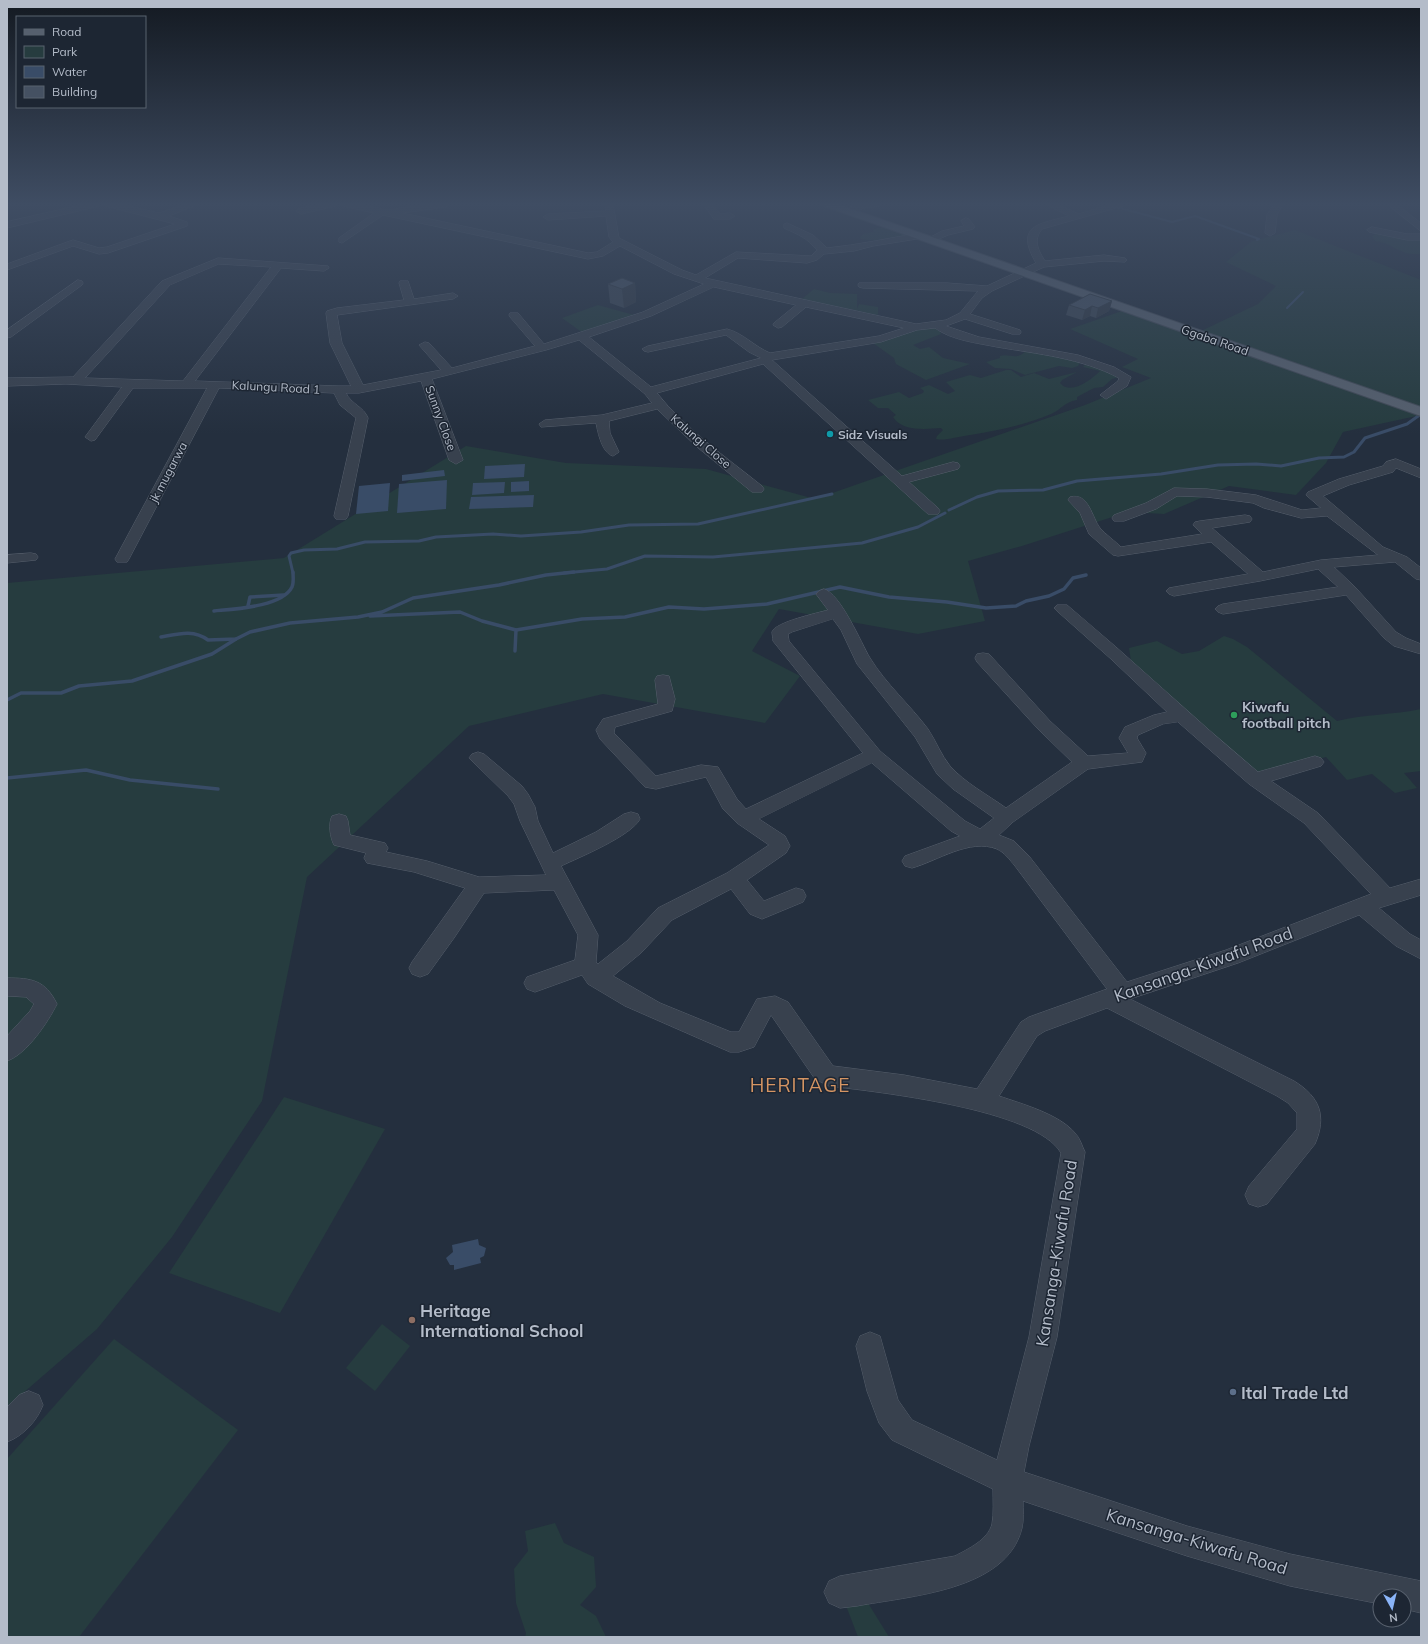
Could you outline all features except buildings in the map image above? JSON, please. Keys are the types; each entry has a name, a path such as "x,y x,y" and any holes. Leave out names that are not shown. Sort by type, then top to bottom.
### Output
{"main road":[{"name":"Ggaba Road","path":"1046,281 1421,412"}],"street":[{"path":"76,381 166,283 171,281"},
{"path":"186,385 262,281"},
{"path":"702,281 916,327"},
{"path":"649,391 767,358 881,339 916,327 950,322 964,315 978,296 988,289 1007,281"},
{"path":"7,335 78,283"},
{"path":"404,283 410,303"},
{"name":"Kalungu Road 1","path":"7,382 76,381 339,390 359,389 449,372 542,348 664,308 712,284"},
{"path":"863,285 947,286 988,289"},
{"path":"359,389 337,347 330,314 337,310 410,303 453,296"},
{"path":"778,325 804,303"},
{"path":"514,315 542,348"},
{"path":"964,315 1016,332"},
{"path":"937,325 944,330 978,340 1074,357 1110,369 1125,377 1123,383 1106,395"},
{"path":"648,349 727,332 733,334 767,358 898,481 933,511"},
{"name":"Kalungi Close","path":"581,336 649,391 660,405 702,444 756,489"},
{"path":"425,345 449,372"},
{"name":"Sunny Close","path":"425,377 456,460"},
{"path":"91,437 130,384"},
{"name":"jk mugarwa","path":"122,559 215,385"},
{"path":"339,390 344,402 361,415 362,418 341,516"},
{"path":"545,424 602,419 660,405"},
{"path":"602,419 604,432 613,452"},
{"path":"1421,474 1396,463 1391,465 1388,469 1344,482 1313,495 1327,506 1330,511 1378,550 1397,558 1421,576"},
{"path":"898,481 954,466"},
{"path":"1118,518 1151,506 1174,492 1256,499 1269,506 1301,514 1330,511"},
{"path":"1075,500 1086,512 1094,531 1104,538 1118,552 1213,537"},
{"path":"1245,519 1200,525 1260,577"},
{"path":"7,559 31,557"},
{"path":"1174,591 1260,577 1321,564 1397,558"},
{"path":"1321,564 1350,590 1390,635 1400,642 1421,649"},
{"path":"1223,609 1350,590"},
{"path":"824,594 838,613 863,660 922,734 943,770 959,784 1006,817"},
{"path":"1062,608 1117,655 1180,716 1255,779 1312,818 1387,898"},
{"path":"838,613 810,619 786,628 780,632 781,641 808,677 874,756 953,822 980,838 1002,843 1009,847 1022,861 1115,995 1152,1023 1238,1063 1296,1095 1306,1106 1311,1125 1306,1136 1258,1195"},
{"path":"983,658 1044,725 1084,763"},
{"path":"535,983 590,971 634,947 665,914 734,878 780,848 778,841 744,818 730,804 712,771 701,771 656,783 651,782 606,735 605,730 609,723 666,707 667,700 663,680"},
{"path":"912,861 966,841 980,838 993,831 1002,824 1006,817 1084,763 1134,759 1138,756 1128,738 1131,731 1160,719 1180,716"},
{"path":"744,818 874,756"},
{"path":"478,758 515,791 526,807 529,822 588,935 590,971"},
{"path":"1255,779 1315,762"},
{"path":"550,863 603,837 631,819"},
{"path":"339,821 341,840 378,848 374,858 396,860 433,869 478,885 560,882"},
{"path":"734,878 757,908 762,911 796,896"},
{"path":"420,968 447,932 478,885"},
{"name":"Kansanga-Kiwafu Road","path":"1421,887 1362,905 1232,957 1115,995 1029,1029 1001,1070 983,1101 1033,1120 1058,1133 1067,1140 1073,1152 1043,1337 1014,1446 1008,1481 1194,1543 1290,1570 1421,1597"},
{"path":"1362,905 1403,940 1421,950"},
{"path":"590,971 635,1000 730,1042 746,1040 765,1006 775,1005 780,1009 823,1072 829,1076 904,1085 983,1101"},
{"path":"7,987 29,987 42,996 46,1004 38,1018 7,1051"},
{"path":"840,1592 958,1571 980,1560 996,1547 1007,1528 1008,1481 902,1430 894,1423 885,1400 870,1346"},
{"path":"7,1428 30,1405"}],"green space":[{"path":"1265,281 1421,281 1421,415 1343,432 1326,463 1296,495 1229,486 1164,514 1128,512 1022,546 968,561 985,621 918,634 779,609 752,651 800,676 765,723 603,694 469,726 307,877 262,1101 172,1237 97,1329 7,1407 7,583 284,558 466,446 566,463 706,469 815,499 1085,405 1151,378 1122,367 1138,359 1070,329 1122,311 1253,356 1201,331 1258,304 1276,286"},
{"path":"814,289 830,293 857,294 857,309 859,304 878,307 878,314 802,299"},
{"path":"598,305 634,315 583,333 562,318"},
{"path":"935,328 940,331 941,334 913,345 920,349 929,347 943,358 970,364 926,380 896,364 894,358 873,343 912,330"},
{"path":"1026,351 1080,363 1078,366 1072,368 1059,366 1025,375 1011,369 995,368 986,362 1000,358 1000,356 1004,355 1019,356"},
{"path":"1085,365 1092,365 1119,377 1112,379 1103,387 1094,388 1077,397 1077,400 1069,402 1054,412 1030,422 1008,428 950,439 936,439 943,430 941,428 915,428 902,425 897,422 893,417 896,415 888,408 878,408 868,400 899,392 909,398 923,393 924,391 920,388 929,385 948,394 955,391 946,382 970,375 981,378 1006,370 1011,370 1021,377 1034,373 1049,379 1077,372 1062,380 1060,383 1065,387 1070,388 1087,382 1100,371 1083,367"},
{"path":"1224,636 1247,647 1337,721 1421,709 1421,771 1404,773 1417,788 1395,793 1372,774 1347,780 1326,757 1255,775 1131,661 1129,648 1157,641 1182,654 1199,651"},
{"path":"284,1097 385,1129 280,1313 169,1273"},
{"path":"382,1324 410,1346 375,1391 346,1368"},
{"path":"114,1339 238,1430 79,1637 7,1637 7,1459"},
{"path":"555,1523 564,1543 594,1557 596,1587 580,1605 596,1616 606,1637 525,1637 526,1633 516,1603 514,1569 528,1551 525,1531"},
{"path":"863,1595 889,1637 858,1637 845,1603"}],"water":[{"path":"525,464 524,477 484,479 485,466"},
{"path":"444,470 445,476 402,481 402,475"},
{"path":"447,480 446,509 397,513 399,484"},
{"path":"529,481 529,491 511,492 511,482"},
{"path":"505,482 504,493 472,495 473,483"},
{"path":"390,483 388,511 356,514 359,486"},
{"path":"534,495 533,507 469,509 471,497"},
{"path":"478,1239 479,1245 486,1248 484,1256 480,1258 481,1263 454,1270 454,1265 450,1265 446,1258 453,1252 452,1245"}],"waterway":[{"path":"1287,308 1303,292"},
{"path":"949,510 977,497 998,491 1043,490 1077,481 1161,474 1218,465 1256,464 1281,466 1319,458 1344,457 1354,452 1365,438 1407,424 1421,414"},
{"path":"293,573 289,556 291,553 304,550 337,549 365,542 419,541 436,537 493,534 521,536 581,532 629,525 698,524 832,494"},
{"path":"569,573 607,569 645,556 713,557 862,543 918,527 945,513"},
{"path":"569,573 574,572"},
{"path":"214,611 257,606 278,599 287,594 292,587 293,573"},
{"path":"564,573 569,573"},
{"path":"236,639 250,632 290,623 358,617 382,612 413,598 499,585 546,575 569,573"},
{"path":"516,630 582,619 625,617 669,607 704,609 767,604 840,587 889,597 947,602 986,608 1016,606 1026,601 1049,596 1064,589 1073,578 1086,575"},
{"path":"248,606 250,597 284,595"},
{"path":"370,616 460,612 482,621 516,630"},
{"path":"515,651 516,630"},
{"path":"161,637 191,633 197,634 208,640 236,639"},
{"path":"7,700 21,693 61,693 79,686 132,681 212,654 236,639"},
{"path":"7,778 86,770 130,780 218,789"}],"place":[{"name":"Sidz Visuals","path":"830,434"},
{"name":"Kiwafu football pitch","path":"1234,715"},
{"name":"Heritage International School","path":"412,1320"},
{"name":"Ital Trade Ltd","path":"1233,1392"}],"district":[{"name":"HERITAGE","path":"800,1085"}]}
